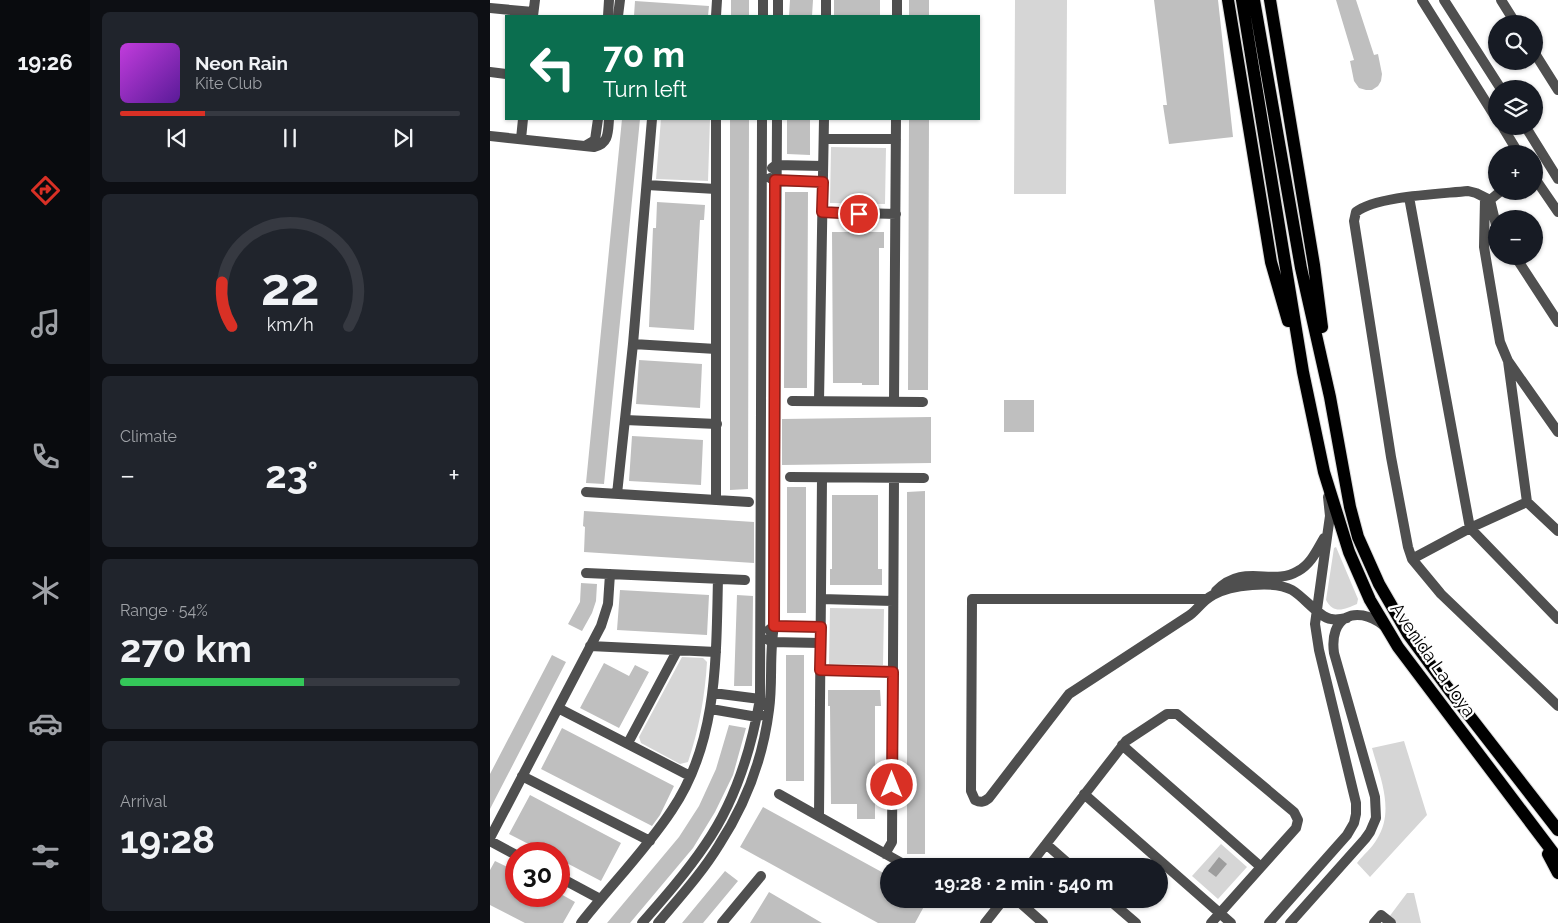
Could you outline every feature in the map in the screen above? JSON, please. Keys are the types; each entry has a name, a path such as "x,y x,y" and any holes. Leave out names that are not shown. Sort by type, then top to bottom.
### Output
{"main road":[{"path":"1228,0 1271,262 1303,372"},
{"path":"1242,0 1330,397"},
{"path":"1254,0 1303,372"},
{"path":"1270,0 1314,265 1330,397"},
{"name":"Avenida La Joya","path":"1303,372 1324,472 1352,561 1384,626 1558,859"},
{"name":"Avenida La Joya","path":"1330,397 1350,507 1358,537 1379,584 1408,634 1558,830"},
{"path":"1547,816 1558,826"},
{"path":"1533,825 1558,872"}],"street":[{"path":"490,8 533,14 535,0"},
{"path":"608,15 609,0"},
{"path":"618,15 620,0"},
{"path":"716,15 717,0"},
{"path":"763,0 763,15"},
{"path":"778,0 778,15"},
{"path":"826,0 826,15"},
{"path":"897,0 897,15"},
{"path":"1422,0 1488,105"},
{"path":"1444,0 1495,80"},
{"path":"1501,0 1510,15"},
{"path":"1543,66 1558,90"},
{"path":"490,72 505,74"},
{"path":"521,139 523,120"},
{"path":"585,146 595,140 598,120"},
{"path":"490,136 598,146 606,140 609,120"},
{"path":"618,494 652,120"},
{"path":"716,120 716,500"},
{"path":"642,923 706,845 720,821 734,792 744,764 760,700 762,120"},
{"path":"658,923 718,847 734,820 746,795 762,743 769,711 771,642 774,626 775,180 777,120"},
{"path":"819,401 824,120"},
{"path":"894,402 896,120"},
{"path":"1530,135 1558,179"},
{"path":"824,139 896,139"},
{"path":"762,174 776,165 823,166"},
{"path":"762,174 775,180 823,182"},
{"path":"647,185 716,189"},
{"path":"1543,190 1558,212"},
{"path":"1491,210 1487,199 1468,191 1408,197 1364,206 1356,212 1354,221 1391,457 1412,559 1441,594 1558,706"},
{"path":"1408,197 1470,528 1558,619"},
{"path":"1487,199 1484,247 1500,342 1508,361 1558,432"},
{"path":"822,212 896,214"},
{"path":"1522,265 1558,322"},
{"path":"633,344 716,349"},
{"path":"1508,361 1527,502 1558,531"},
{"path":"792,401 922,402"},
{"path":"625,420 717,424"},
{"path":"1269,923 1351,829 1356,814 1356,803 1351,778 1316,638 1316,609 1330,516 1324,472"},
{"path":"790,478 924,478"},
{"path":"819,816 822,478"},
{"path":"885,854 892,842 894,478"},
{"path":"586,492 749,502"},
{"path":"1412,559 1470,528 1527,502"},
{"path":"1328,530 1316,553 1299,571 1290,575 1236,578 1222,586 1210,596 1190,615 1069,694 989,798 979,802 975,800 971,791 972,599 1210,596 1246,586 1285,587 1301,596 1322,616 1331,620 1361,615 1374,618 1384,626"},
{"path":"586,573 745,580"},
{"path":"505,848 490,839 600,626 608,604 610,574"},
{"path":"581,923 650,842 673,809 700,752 711,709 713,692 718,579"},
{"path":"821,600 893,601"},
{"path":"1290,923 1370,832 1376,818 1374,789 1334,653 1333,635 1338,624 1347,618"},
{"path":"761,634 774,626 821,627"},
{"path":"761,634 771,642 821,643"},
{"path":"590,646 716,652"},
{"path":"628,743 677,651"},
{"path":"820,670 893,672"},
{"path":"713,692 760,700 769,711"},
{"path":"558,708 690,776"},
{"path":"711,709 757,717 769,711"},
{"path":"1035,858 1122,745 1167,714 1177,714 1294,812 1298,820 1296,828 1214,920"},
{"path":"1122,745 1261,867"},
{"path":"1351,778 1368,772"},
{"path":"522,776 650,842"},
{"path":"779,794 892,858"},
{"path":"1084,794 1214,920 1231,923"},
{"path":"1046,844 1062,858"},
{"path":"722,923 761,876"},
{"path":"570,883 600,899"},
{"path":"985,923 997,908"},
{"path":"1026,908 1043,923"},
{"path":"1118,908 1136,923"},
{"path":"1374,923 1381,915 1391,923"}],"shaded area":[{"path":"1015,0 1067,0 1066,194 1014,194"},
{"path":"661,120 710,120 708,181 656,179"},
{"path":"831,147 886,148 885,204 830,203"},
{"path":"1336,547 1358,599 1357,604 1340,610 1333,608 1326,600 1334,548"},
{"path":"830,608 884,609 883,665 829,664"},
{"path":"682,657 703,658 707,662 703,700 695,737 688,762 680,764 641,743 639,737"},
{"path":"1404,741 1427,815 1370,877 1357,863 1377,839 1385,817 1382,782 1372,748"},
{"path":"1221,844 1247,867 1218,899 1192,876"},
{"path":"1219,857 1227,864 1216,877 1208,871"},
{"path":"1407,893 1414,893 1421,923 1396,923 1389,917"}],"building":[{"path":"731,0 749,0 749,15 731,15"},
{"path":"790,0 813,0 812,15 789,15"},
{"path":"834,0 880,0 880,15 834,15"},
{"path":"909,0 929,0 929,15 909,15"},
{"path":"1154,0 1218,0 1233,137 1169,144 1163,105 1167,105"},
{"path":"1336,0 1356,0 1374,55 1378,54 1382,74 1381,81 1372,90 1359,88 1354,81 1350,61 1354,60"},
{"path":"635,1 709,6 708,15 634,15"},
{"path":"622,120 640,120 604,484 586,483"},
{"path":"730,120 749,120 748,489 730,490"},
{"path":"787,120 810,120 810,155 787,154"},
{"path":"909,120 929,120 928,390 908,390"},
{"path":"785,192 808,192 807,388 784,388"},
{"path":"657,202 705,205 704,220 700,220 694,330 649,327 653,228 656,228"},
{"path":"832,232 884,232 884,248 879,248 879,385 833,383"},
{"path":"639,360 702,364 700,408 636,404"},
{"path":"1004,400 1034,400 1034,432 1004,432"},
{"path":"931,417 931,463 782,465 782,419"},
{"path":"632,436 703,440 701,485 629,481"},
{"path":"787,487 806,487 806,613 787,613"},
{"path":"925,491 925,854 907,854 907,492"},
{"path":"832,495 878,495 878,569 882,569 882,585 830,585 830,569 832,569"},
{"path":"584,511 754,522 754,563 584,552"},
{"path":"581,583 597,584 596,601 582,631 568,624 580,602"},
{"path":"620,590 709,595 707,635 617,630"},
{"path":"737,595 753,596 752,686 734,686"},
{"path":"552,655 566,662 490,809 490,774"},
{"path":"786,655 804,655 804,781 786,781"},
{"path":"604,663 629,676 635,665 649,672 619,728 580,708"},
{"path":"828,690 880,690 881,706 875,706 875,819 857,819 857,804 831,804 830,706 828,706"},
{"path":"729,725 746,728 733,775 715,812 693,848 630,923 607,923 679,837 699,806 716,769"},
{"path":"562,728 674,786 660,815 652,826 541,769"},
{"path":"530,795 621,843 601,881 570,865 570,842 525,842 509,834"},
{"path":"763,807 880,871 880,908 923,908 915,923 878,923 740,847"},
{"path":"495,861 505,866 505,907 570,907 570,899 575,902 563,923 525,923 490,905 490,870"},
{"path":"725,871 738,881 703,923 682,923"},
{"path":"769,892 822,923 750,923"}],"route":[{"path":"859,214 822,212 823,182 775,180 774,626 821,627 820,670 893,672 892,785"}]}
